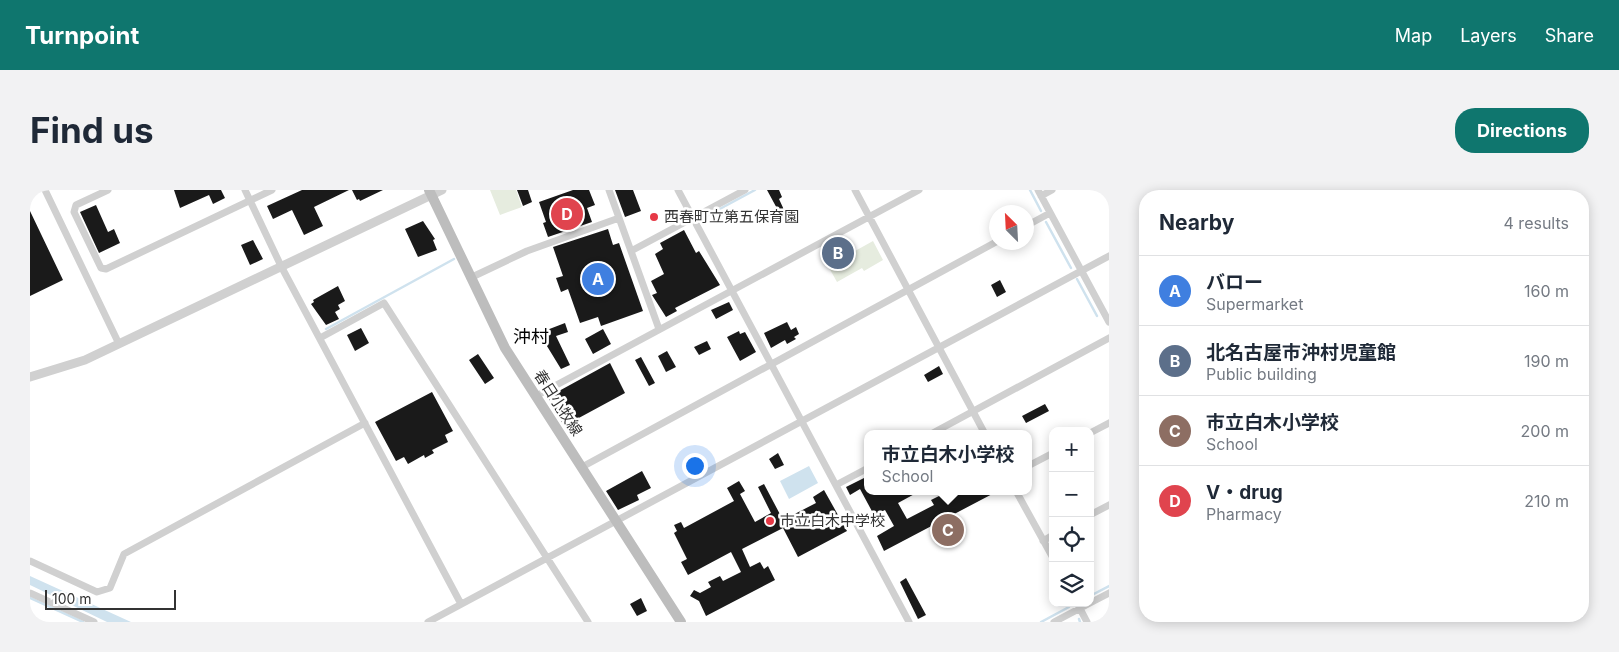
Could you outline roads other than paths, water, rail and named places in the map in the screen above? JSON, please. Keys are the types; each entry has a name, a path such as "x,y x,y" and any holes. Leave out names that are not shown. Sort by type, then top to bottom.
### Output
{"main road":[{"name":"春日小牧線","path":"430,192 496,332 681,622"}],"street":[{"path":"45,190 119,344"},
{"path":"108,190 76,205 74,212 101,268 106,269 272,190"},
{"path":"245,190 281,266 461,604"},
{"path":"30,377 85,360 430,192 442,190"},
{"path":"609,190 659,329"},
{"path":"678,190 909,622"},
{"path":"631,251 746,190"},
{"path":"855,190 983,430"},
{"path":"536,396 919,190"},
{"path":"1052,190 1040,193 1109,322"},
{"path":"1034,222 1050,213"},
{"path":"470,278 527,251 619,218"},
{"path":"582,467 989,246"},
{"path":"428,622 1109,256"},
{"path":"320,338 384,303 588,622"},
{"path":"938,430 1109,338"},
{"path":"30,561 97,592 110,588 124,554 365,423"},
{"path":"1094,431 1109,423"},
{"path":"1032,464 1049,455"},
{"path":"836,485 864,470"},
{"path":"1018,495 1049,551"},
{"path":"1094,513 1109,506"},
{"path":"1043,540 1049,537"},
{"path":"30,593 94,622"},
{"path":"1094,601 1109,593"},
{"path":"1054,622 1077,607"},
{"path":"1080,607 1087,622"}],"water":[{"path":"809,466 818,483 789,499 780,481"},
{"path":"30,576 131,622 107,622 30,585"}],"waterway":[{"path":"703,218 755,190"},
{"path":"1030,190 1041,211"},
{"path":"1046,222 1071,268"},
{"path":"326,329 454,259"},
{"path":"1077,279 1097,316"},
{"path":"1094,594 1109,586"},
{"path":"30,598 83,622"},
{"path":"1041,622 1069,607"}],"place":[{"name":"V・drug","path":"567,214"},
{"name":"西春町立第五保育園","path":"654,217"},
{"name":"北名古屋市沖村児童館","path":"838,253"},
{"name":"バロー","path":"598,279"},
{"name":"市立白木中学校","path":"770,521"},
{"name":"市立白木小学校","path":"948,530"}],"district":[{"name":"沖村","path":"531,337"}]}
